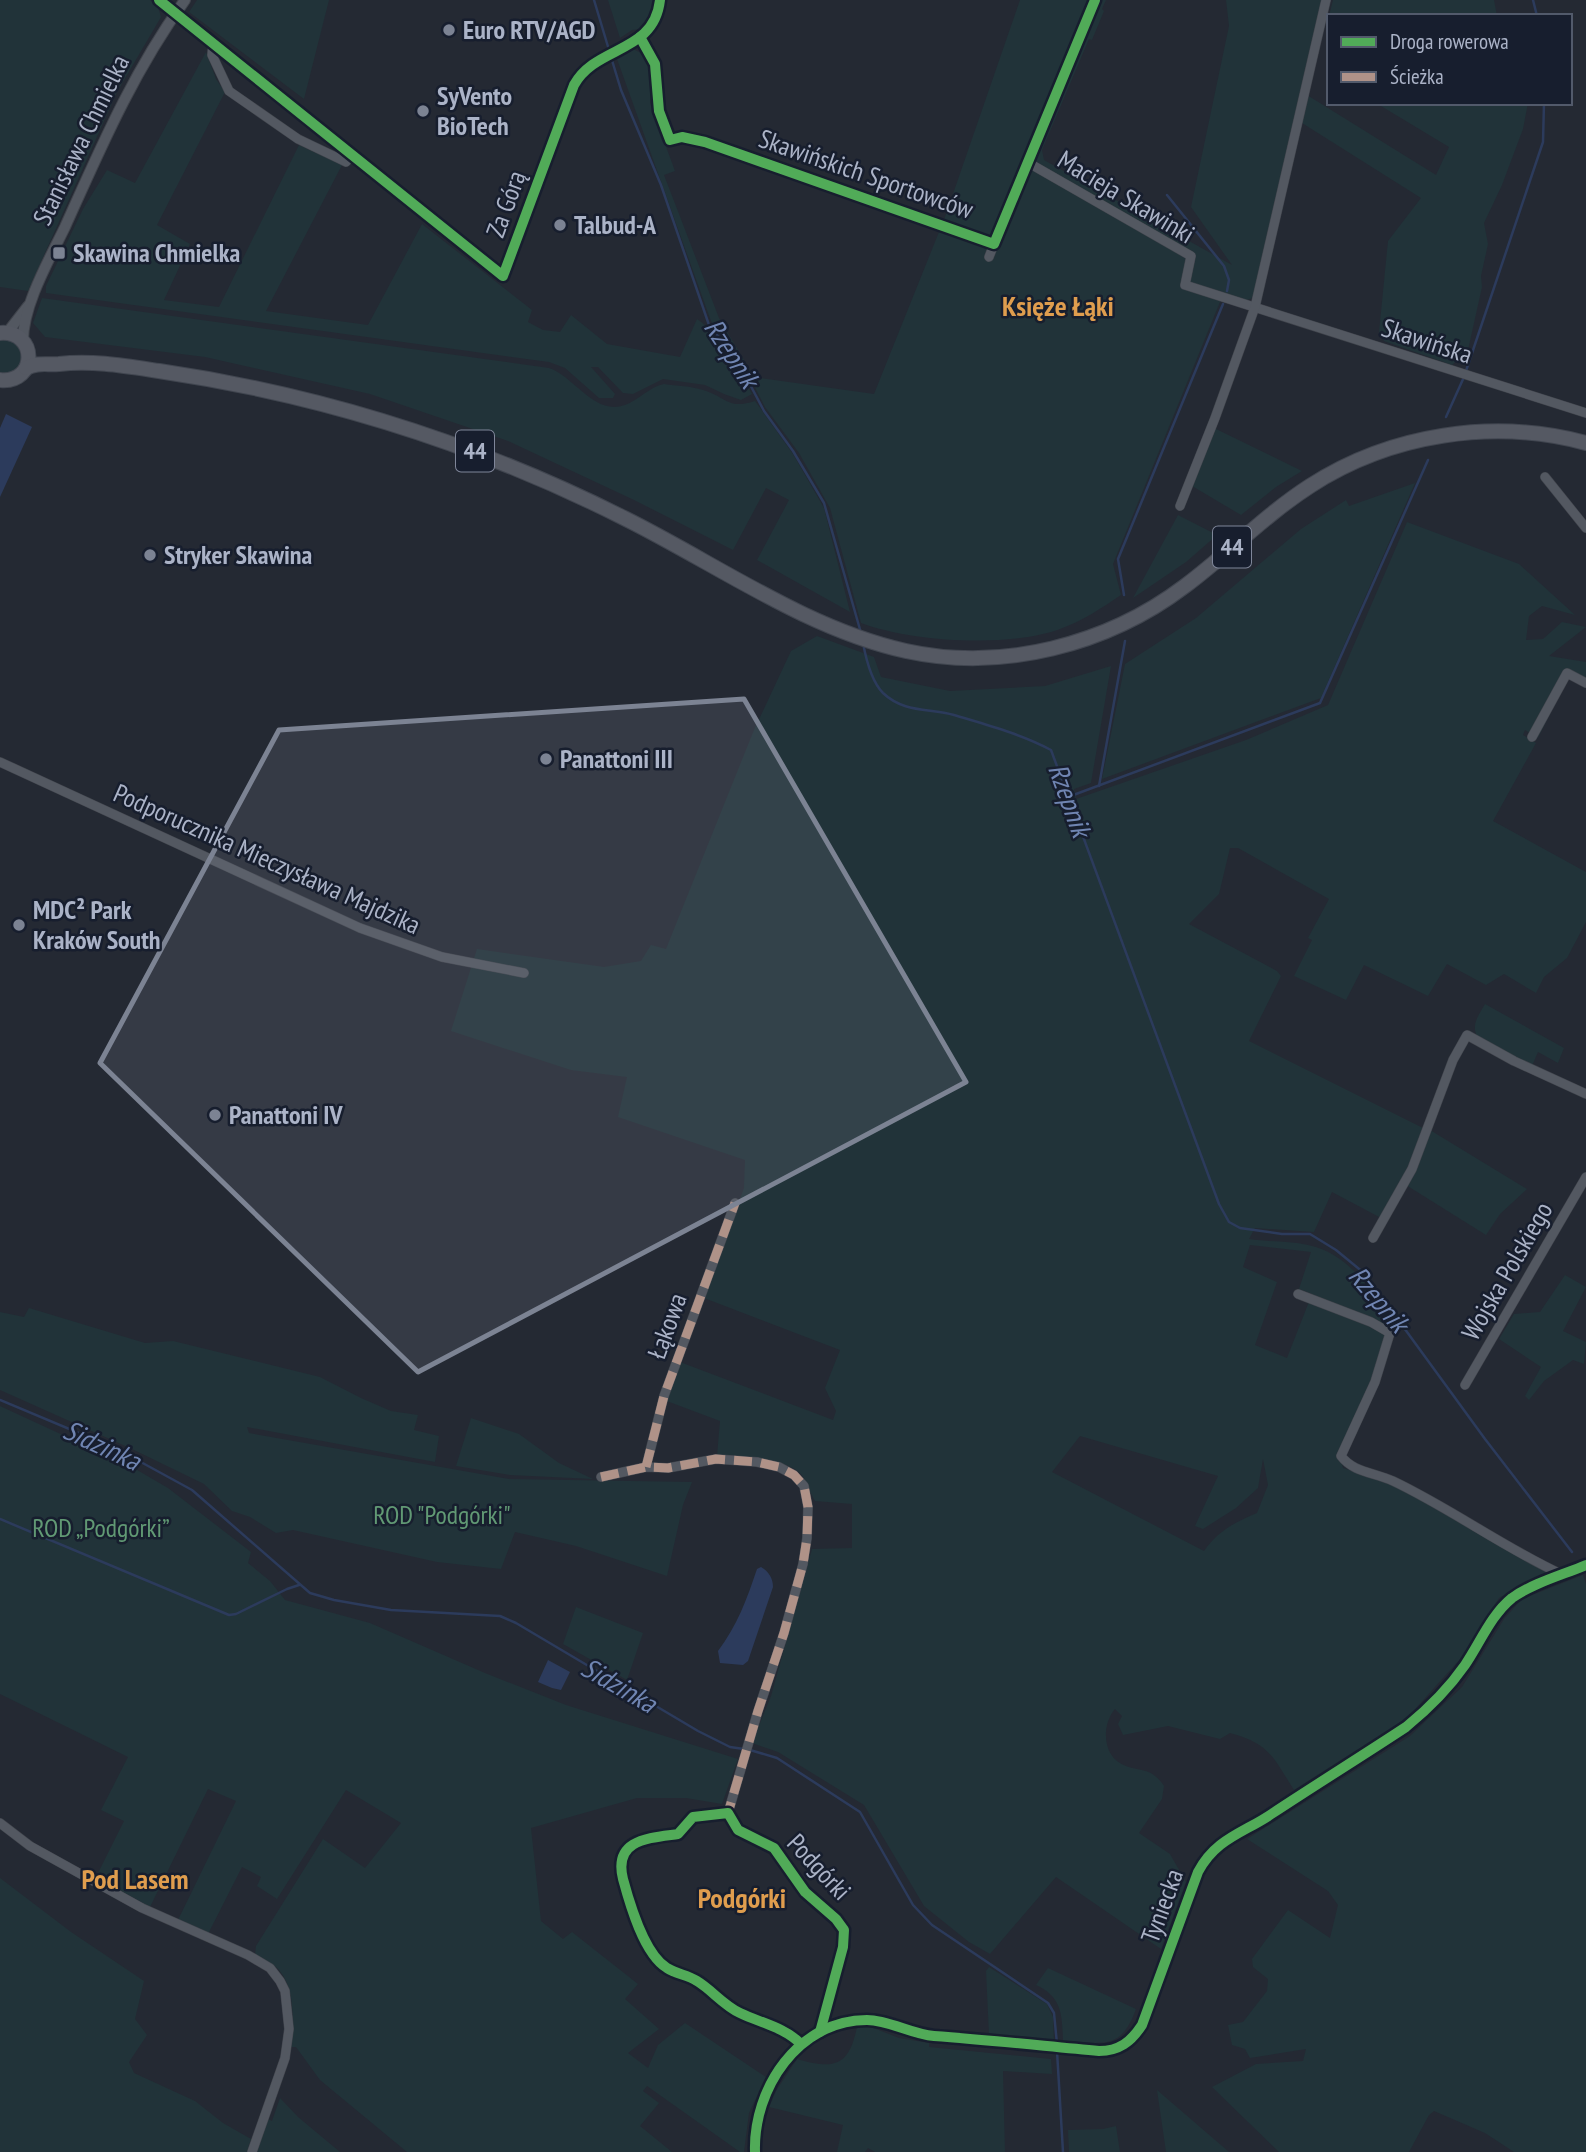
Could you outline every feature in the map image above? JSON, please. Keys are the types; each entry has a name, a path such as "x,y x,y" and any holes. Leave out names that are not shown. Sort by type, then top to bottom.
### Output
{"main road":[{"name":"44","path":"3,333 16,335 25,345 72,361"},
{"path":"25,345 29,359 26,368"},
{"name":"44","path":"2,382 17,377 26,368 38,363 72,361 147,369 256,387 323,403 428,434 548,481 848,634 921,653 984,658 1030,653 1077,642 1130,620 1167,599 1292,498 1332,472 1370,455 1426,438 1500,431 1533,432 1586,443"}],"street":[{"name":"Za Górą","path":"159,0 503,276 574,85 586,68 640,37 654,23 660,0"},
{"name":"Stanisława Chmielka","path":"3,333 28,306 125,96 148,54 185,0"},
{"name":"Skawińskich Sportowców","path":"640,37 655,65 659,111 670,140 682,137 705,142 994,244 1095,0"},
{"path":"1180,506 1255,307 1326,0"},
{"path":"213,41 212,55 229,91 298,139 346,162 353,154"},
{"name":"Macieja Skawinki","path":"1027,162 1191,257 1185,285 1255,307"},
{"path":"989,257 994,244"},
{"name":"Stanisława Chmielka","path":"25,345 28,306"},
{"name":"Skawińska","path":"1255,307 1586,413"},
{"path":"1545,477 1586,528"},
{"path":"1532,737 1567,673 1586,683"},
{"name":"Podporucznika Mieczysława Majdzika","path":"0,762 360,928 442,957 524,973"},
{"path":"1373,1238 1412,1169 1453,1060 1467,1035 1514,1061 1586,1094"},
{"name":"Wojska Polskiego","path":"1465,1385 1586,1177"},
{"name":"Łąkowa","path":"646,1467 664,1395 735,1203"},
{"path":"1298,1294 1371,1322 1390,1333 1375,1382 1341,1456 1349,1466 1391,1480 1525,1558 1563,1574"},
{"path":"601,1477 646,1467 668,1468 716,1459 779,1467 794,1475 804,1486 808,1507 803,1564 728,1813 693,1817 678,1834 640,1839 625,1851 621,1870 630,1904 654,1956 667,1968 696,1980 737,2012 791,2034 800,2044"},
{"name":"Tyniecka","path":"755,2152 755,2137 763,2099 782,2066 800,2044 843,2023 869,2020 929,2035 1066,2048 1109,2051 1126,2044 1137,2033 1147,2012 1198,1872 1217,1846 1270,1815 1423,1714 1465,1665 1493,1620 1511,1599 1582,1566"},
{"name":"Podgórki","path":"728,1813 738,1830 774,1848 806,1892 836,1919 844,1930 843,1947 820,2032"},
{"path":"0,1823 30,1846 142,1908 248,1955 270,1968 280,1981 285,1992 289,2029 285,2058 251,2152"}],"highlighted area":[{"path":"744,699 966,1082 418,1372 100,1063 279,730"}],"green space":[{"path":"0,0 150,0 158,7 161,17 117,92 28,291 0,287"},
{"path":"197,0 329,0 304,99 189,12"},
{"path":"608,0 654,0 651,13 640,29 632,30 620,38"},
{"path":"1020,0 1106,0 1092,40 1089,39 1042,150 1044,160 1232,265 1191,207 1229,26 1226,0 1322,0 1260,275 1252,298 1243,302 1222,297 1113,564 1121,595 1076,622 1039,635 1015,639 960,640 906,635 861,623 830,508 799,453 765,407 748,374 711,321 617,59 631,48 647,56 651,70 650,103 675,171 664,175 719,318 754,377 874,394 945,217"},
{"path":"1333,0 1494,0 1497,14 1330,14"},
{"path":"206,52 216,79 225,92 157,225 190,244 164,300 219,307 299,145 342,165 266,311 368,325 422,224 532,310 528,322 543,330 560,332 571,315 607,344 680,357 697,319 721,343 752,394 741,400 705,385 663,379 633,394 623,393 598,367 591,367 615,394 613,398 599,398 565,368 549,362 46,293 46,286 83,209 107,170 135,183"},
{"path":"1307,95 1436,175 1449,147 1379,105 1528,105 1523,129 1484,223 1488,244 1468,350 1452,365 1384,341 1379,332 1388,241 1421,198 1302,123"},
{"path":"42,298 549,368 594,400 614,407 630,403 664,384 698,389 738,404 755,401 793,454 824,508 850,612 757,560 789,500 766,488 733,550 508,441 370,394 205,357 45,337 33,323"},
{"path":"5,339 19,348 21,355 21,364 9,374 0,373 0,340"},
{"path":"1214,428 1302,471 1276,487 1241,515 1192,486"},
{"path":"1415,483 1321,698 1102,779 1125,664 1196,618 1301,529 1346,500 1349,506"},
{"path":"1178,515 1217,535 1186,562 1133,598"},
{"path":"1407,522 1519,564 1575,615 1542,606 1529,616 1526,640 1543,639 1562,622 1586,627 1549,656 1586,662 1586,686 1568,678 1538,738 1525,730 1523,735 1536,743 1493,821 1586,872 1586,922 1567,958 1544,977 1536,993 1504,974 1486,985 1447,964 1428,996 1364,965 1346,1000 1294,976 1312,940 1308,938 1329,899 1238,848 1230,848 1219,894 1189,924 1277,971 1281,976 1249,1041 1423,1128 1410,1166 1381,1218 1332,1192 1314,1232 1255,1228 1249,1239 1308,1245 1336,1256 1358,1275 1395,1323 1340,1457 1343,1468 1395,1485 1557,1574 1522,1584 1499,1598 1462,1657 1407,1718 1294,1790 1269,1753 1243,1737 1230,1733 1220,1739 1168,1726 1123,1735 1118,1724 1122,1716 1115,1709 1110,1716 1106,1732 1108,1749 1112,1756 1126,1766 1151,1773 1164,1786 1162,1799 1139,1833 1170,1854 1186,1882 1161,1949 1056,1877 990,1954 969,1942 924,1906 864,1805 778,1752 752,1743 771,1696 812,1549 852,1548 852,1504 815,1501 799,1472 791,1467 760,1460 717,1456 720,1421 664,1400 680,1362 833,1420 836,1411 825,1388 840,1350 704,1298 744,1188 745,1160 618,1117 627,1077 571,1070 451,1031 477,949 604,967 641,961 651,945 666,949 754,730 791,651 817,636 874,657 881,677 950,691 1045,686 1111,666 1091,783 1074,789 1076,799 1246,740 1328,705","holes":["1250,1245 1311,1252 1299,1289 1312,1294 1287,1358 1255,1345 1277,1282 1243,1267","1080,1436 1218,1476 1195,1526 1203,1529 1236,1508 1258,1488 1263,1459 1268,1485 1257,1513 1227,1528 1204,1551 1052,1472"]},
{"path":"1485,1004 1564,1048 1558,1063 1538,1052 1532,1066 1477,1036 1475,1024"},
{"path":"1430,1130 1527,1189 1500,1214 1486,1235 1406,1185"},
{"path":"1565,1275 1586,1287 1563,1331 1586,1342 1584,1364 1573,1360 1544,1381 1529,1400 1525,1396 1541,1367 1499,1339 1514,1314 1540,1312"},
{"name":"ROD \"Podgórki\"","path":"29,1308 145,1343 173,1341 320,1377 391,1411 418,1415 414,1430 439,1436 435,1462 247,1427 249,1433 509,1479 692,1482 683,1505 667,1576 576,1546 515,1532 501,1569 437,1562 293,1530 276,1533 250,1517 232,1511 204,1484 0,1390 0,1312 24,1317"},
{"name":"ROD „Podgórki”","path":"0,1406 132,1467 168,1488 251,1552 248,1563 270,1581 285,1600 370,1623 566,1705 738,1759 722,1804 686,1798 637,1798 531,1828 541,1921 563,1939 572,1932 638,1984 625,1999 659,2029 628,2053 648,2068 658,2045 685,2023 766,2077 749,2113 744,2152 740,2152 647,2086 643,2091 659,2103 640,2126 672,2152 407,2152 320,2080 296,2047 291,2047 291,1997 284,1978 277,1968 255,1955 256,1946 323,1839 365,1868 401,1823 346,1790 277,1899 257,1886 261,1877 242,1867 208,1934 178,1920 236,1801 208,1789 150,1907 96,1877 124,1821 101,1810 128,1757 0,1694"},
{"path":"471,1418 519,1434 559,1463 593,1479 510,1475 456,1466"},
{"path":"1583,1575 1586,1584 1586,2152 1514,2152 1485,2133 1434,2111 1429,2115 1409,2152 1279,2152 1212,2087 1256,2064 1303,2061 1306,2049 1250,2058 1245,2049 1232,2045 1228,2025 1243,2022 1267,1991 1268,1979 1253,1967 1252,1959 1288,1910 1330,1938 1338,1905 1328,1891 1247,1839 1410,1736 1462,1687 1504,1619 1522,1599"},
{"path":"576,1607 643,1633 627,1680 563,1644"},
{"path":"0,1878 71,1932 144,1981 135,2019 147,2035 129,2062 134,2073 195,2101 223,2123 251,2139 247,2152 0,2152"},
{"path":"989,1967 1047,2004 1053,2017 1054,2042 989,2035 986,1971"},
{"path":"1048,1968 1136,2009 1124,2032 1117,2038 1100,2043 1063,2041 1059,2007 1051,1995 1036,1985"},
{"path":"857,2027 871,2027 899,2038 929,2043 929,2047 1051,2059 1052,2074 1003,2071 1005,2152 875,2152 868,2148 865,2152 837,2152 843,2125 769,2107 797,2059 821,2064 838,2062 850,2050"},
{"path":"1157,2090 1229,2152 1166,2152"},
{"path":"280,2098 340,2152 255,2152 268,2119 272,2121"},
{"path":"1116,2126 1120,2152 1069,2152 1068,2130"}],"water":[{"path":"6,414 32,427 0,497 0,428"},
{"path":"761,1567 770,1575 773,1587 748,1661 743,1665 720,1663 718,1651 736,1622 757,1569"},
{"path":"548,1660 570,1672 561,1690 538,1682"}],"waterway":[{"name":"Rzepnik","path":"594,0 609,50"},
{"path":"1533,0 1536,14"},
{"name":"Rzepnik","path":"611,57 621,90 661,185 709,325 737,360 764,411 793,451 824,503 861,633"},
{"path":"1466,371 1543,142 1544,105"},
{"path":"1167,195 1224,266 1229,280 1227,291"},
{"path":"1124,595 1118,559 1223,304"},
{"path":"1446,417 1464,377"},
{"path":"1068,797 1320,703 1428,460"},
{"path":"1099,786 1125,641"},
{"name":"Rzepnik","path":"863,643 876,683 883,693 899,704 991,726 1051,750 1219,1204 1229,1222 1240,1228 1282,1234 1310,1234 1336,1250 1364,1273 1485,1439 1572,1552"},
{"name":"Sidzinka","path":"0,1400 117,1449 192,1490 310,1593 391,1610 500,1616 698,1731 730,1747 744,1749"},
{"path":"0,1519 229,1615 299,1585"},
{"name":"Sidzinka","path":"750,1750 777,1758 860,1812 913,1905 932,1925 1048,2003 1054,2013 1057,2044"},
{"name":"Sidzinka","path":"1057,2051 1063,2152"}],"marked path":[{"path":"646,1467 664,1396 735,1203"},
{"path":"601,1477 646,1467 668,1468 716,1459 757,1462 779,1467 794,1475 804,1486 808,1507 803,1564 728,1813"}],"cycle path":[{"path":"159,0 503,276 574,85 596,62 636,40 647,30 655,18 660,0"},
{"path":"640,37 655,64 659,111 670,140 682,137 705,142 994,244 1095,0"},
{"path":"755,2152 756,2128 762,2105 784,2062 801,2045 820,2032 842,2023 867,2020 934,2036 1099,2051 1124,2044 1142,2025 1198,1872 1213,1851 1406,1727 1452,1682 1492,1621 1512,1598 1538,1584 1586,1565"},
{"path":"801,2044 780,2029 734,2010 697,1981 671,1970 651,1952 639,1928 623,1879 621,1866 628,1848 645,1839 678,1834 693,1817 728,1813 738,1830 774,1848 805,1892 836,1919 844,1930 843,1947 820,2032"}],"place":[{"name":"Euro RTV/AGD","path":"449,30"},
{"name":"SyVento BioTech","path":"423,111"},
{"name":"Talbud-A","path":"560,225"},
{"name":"Skawina Chmielka","path":"59,253"},
{"name":"Stryker Skawina","path":"150,555"},
{"name":"Panattoni III","path":"546,759"},
{"name":"MDC² Park Kraków South","path":"19,925"},
{"name":"Panattoni IV","path":"215,1115"}],"district":[{"name":"Księże Łąki","path":"1058,306"},
{"name":"Pod Lasem","path":"135,1879"},
{"name":"Podgórki","path":"742,1898"}]}
